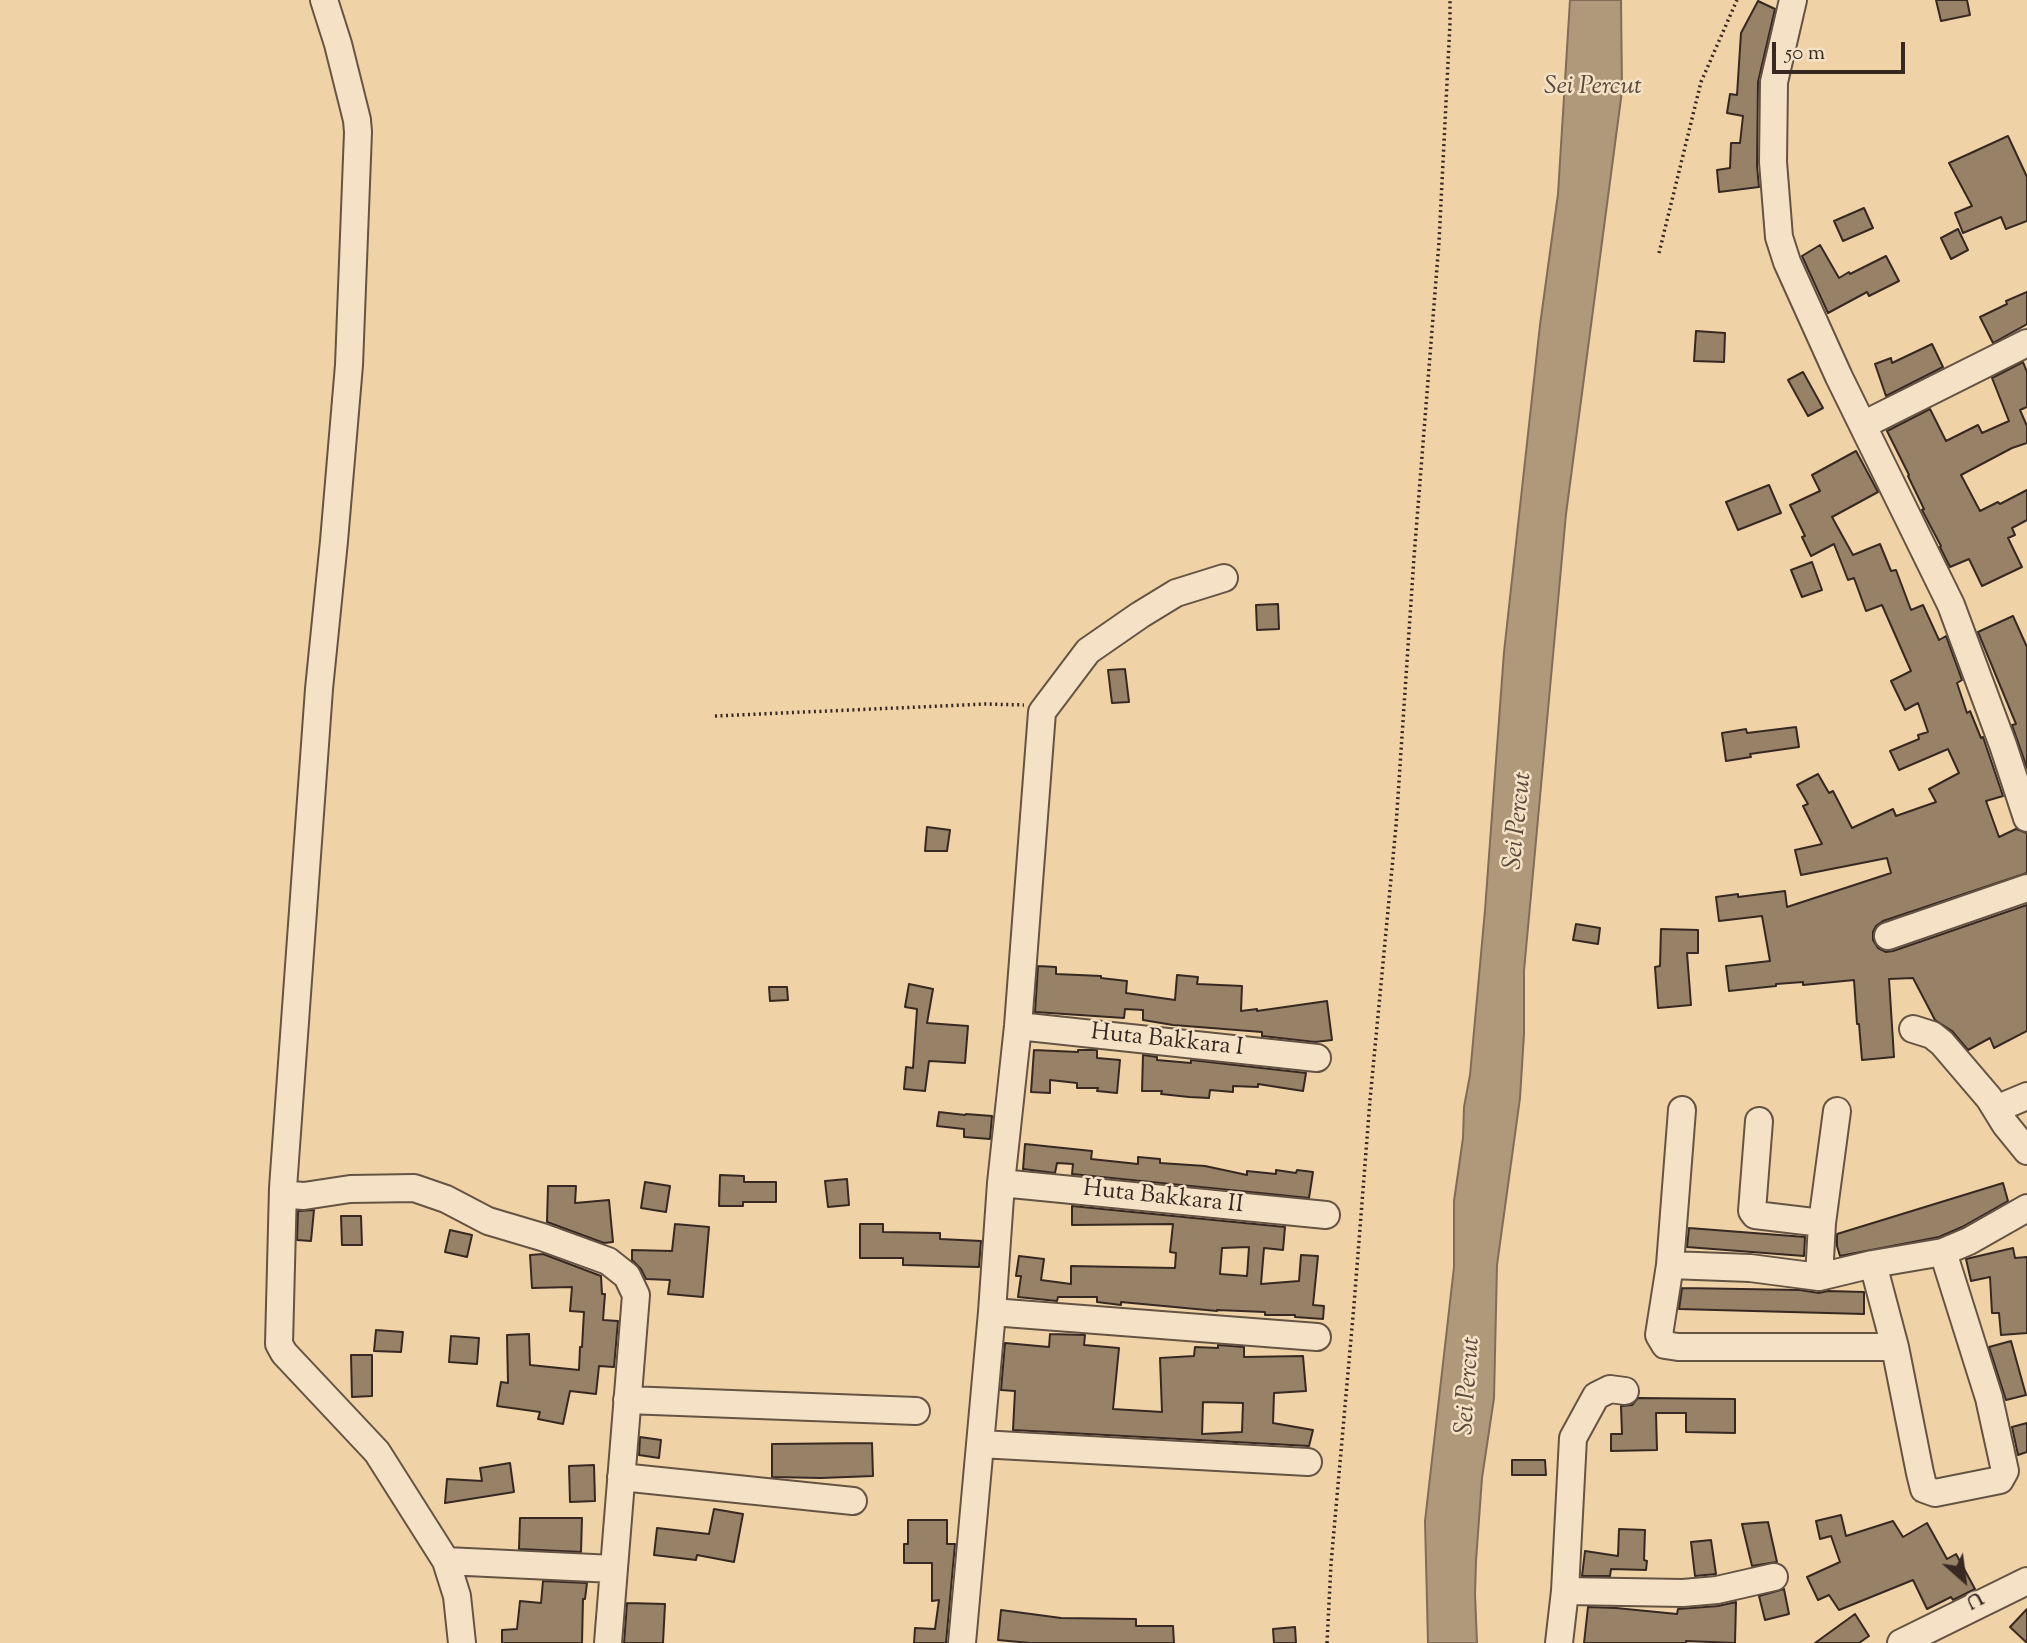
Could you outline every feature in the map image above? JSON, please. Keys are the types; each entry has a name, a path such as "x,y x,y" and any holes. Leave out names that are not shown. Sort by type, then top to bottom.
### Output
{"street":[{"path":"324,0 341,57 358,132 349,365 319,689 284,1191 279,1343 284,1353 377,1452 446,1561 457,1595 462,1643"},
{"path":"1793,0 1774,82 1773,162 1780,237 1787,262 1839,377 1951,605 2016,746 2027,818"},
{"path":"1863,425 2027,343"},
{"path":"962,1643 992,1312 1000,1183 1018,1026 1042,712 1088,651 1176,593 1224,578"},
{"path":"1888,936 2027,888"},
{"name":"Huta Bakkara I","path":"1018,1026 1317,1058"},
{"path":"1913,1028 1932,1035 1942,1043 1989,1098 2005,1124 2027,1150"},
{"path":"1996,1109 2027,1096"},
{"path":"1682,1110 1670,1265 1659,1335 1665,1345 1895,1347"},
{"path":"1819,1276 1822,1223 1838,1111"},
{"path":"1759,1121 1752,1211 1755,1214 1822,1223"},
{"name":"Huta Bakkara II","path":"1000,1183 1326,1215"},
{"path":"284,1191 291,1195 304,1196 350,1189 414,1188 446,1199 488,1221 608,1261 627,1276 636,1295 608,1643"},
{"path":"1670,1265 1750,1268 1819,1276 1943,1252 1969,1241 2027,1208"},
{"path":"1873,1264 1895,1347 1924,1489 1935,1493 2000,1480 2005,1471 1989,1398 1943,1252"},
{"path":"992,1312 1318,1337"},
{"path":"1559,1643 1565,1591 1573,1438 1596,1396 1611,1389 1625,1391"},
{"path":"627,1400 916,1411"},
{"path":"980,1444 1308,1462"},
{"path":"621,1477 853,1500"},
{"path":"446,1561 614,1569"},
{"path":"1565,1591 1683,1593 1717,1590 1774,1577"},
{"path":"1901,1643 2027,1581"}],"path":[{"path":"1326,1643 1396,812 1438,242 1450,0"},
{"path":"1658,253 1701,82 1737,0"},
{"path":"715,716 986,705 1030,705 1042,712"}],"water":[{"name":"Sei Percut","path":"1570,0 1621,0 1622,91 1566,514 1524,971 1520,1098 1497,1265 1494,1398 1482,1478 1476,1561 1477,1643 1428,1643 1425,1521 1454,1267 1454,1201 1470,1075 1504,652 1540,325 1558,194"}],"building":[{"path":"1936,0 1967,0 1970,15 1941,21"},
{"path":"1758,1 1775,9 1758,82 1759,187 1719,192 1717,170 1730,168 1731,143 1740,143 1743,116 1727,113 1730,94 1737,95 1741,33"},
{"path":"2008,136 2027,177 2027,221 2006,229 2001,217 1963,233 1955,213 1972,206 1949,163"},
{"path":"1864,208 1873,228 1843,241 1834,221"},
{"path":"1958,229 1968,250 1951,259 1941,238"},
{"path":"1820,245 1839,278 1886,256 1899,281 1869,296 1867,292 1828,313 1802,256"},
{"path":"2027,292 2027,324 1993,343 1980,317"},
{"path":"1696,331 1725,333 1724,362 1694,361"},
{"path":"1932,344 1943,367 1886,396 1875,364 1891,358 1892,363"},
{"path":"2023,362 2027,372 2027,407 2020,410 2027,426 2027,443 1961,475 1980,511 2027,490 2027,520 2012,528 2015,535 2008,538 2022,567 1982,586 1969,559 1950,567 1887,431 1930,409 1946,441 1978,425 1982,433 2009,421 1992,378"},
{"path":"1803,372 1823,408 1808,416 1788,380"},
{"path":"1856,451 1878,492 1832,517 1853,555 1880,544 1891,571 1896,570 1911,610 1923,605 1939,640 1946,636 1962,680 1957,683 1967,713 1970,711 1981,738 1983,737 2003,796 1986,801 1999,837 2016,829 2027,833 2027,873 1883,921 1876,926 1873,940 1878,948 1886,952 1893,951 2027,905 2027,1031 1994,1048 1990,1038 1968,1050 1952,1031 1935,1020 1913,978 1889,979 1894,1057 1862,1060 1854,980 1803,985 1803,982 1776,984 1729,991 1726,966 1770,961 1762,916 1719,921 1716,897 1785,891 1787,907 1891,873 1887,858 1801,875 1795,850 1822,844 1803,806 1808,804 1797,785 1818,774 1829,793 1833,791 1852,828 1893,809 1896,816 1936,802 1929,789 1959,773 1948,749 1899,770 1890,751 1919,739 1918,735 1928,732 1918,703 1905,710 1891,681 1911,671 1882,605 1866,611 1854,578 1848,580 1834,544 1811,556 1790,505 1820,491 1812,475"},
{"path":"1769,485 1781,513 1738,530 1726,502"},
{"path":"1812,562 1822,590 1802,597 1791,570"},
{"path":"1278,604 1279,629 1257,630 1256,605"},
{"path":"2013,616 2027,647 2027,768 2012,725 2016,724 1978,632"},
{"path":"1125,669 1129,702 1112,703 1108,670"},
{"path":"1796,727 1799,747 1750,754 1751,757 1726,761 1722,733"},
{"path":"927,827 950,830 947,851 925,851"},
{"path":"1576,924 1600,928 1598,944 1573,940"},
{"path":"1661,929 1698,930 1698,953 1687,953 1691,1005 1658,1008 1655,967 1660,966"},
{"path":"1038,966 1056,967 1056,974 1101,976 1127,981 1126,993 1175,1000 1177,975 1198,977 1197,984 1242,986 1241,1011 1327,1001 1332,1040 1315,1042 1262,1036 1262,1032 1173,1025 1143,1020 1143,1010 1125,1009 1124,1018 1035,1012"},
{"path":"909,984 933,989 927,1023 968,1026 965,1063 929,1061 925,1091 904,1089 906,1067 913,1068 917,1009 905,1007"},
{"path":"769,987 787,987 788,1000 770,1001"},
{"path":"1034,1050 1097,1050 1097,1058 1120,1060 1117,1093 1097,1091 1098,1088 1077,1088 1077,1083 1050,1080 1050,1093 1031,1092"},
{"path":"1143,1055 1157,1057 1157,1060 1191,1063 1191,1060 1306,1073 1303,1091 1258,1084 1258,1087 1233,1086 1233,1092 1210,1090 1209,1098 1142,1091"},
{"path":"939,1112 992,1116 990,1139 964,1137 964,1129 937,1126"},
{"path":"1025,1144 1092,1151 1091,1159 1138,1164 1138,1157 1160,1159 1160,1163 1205,1166 1247,1175 1247,1171 1276,1174 1276,1170 1313,1172 1309,1198 1072,1174 1073,1164 1057,1163 1055,1173 1023,1169"},
{"path":"720,1175 744,1176 744,1182 776,1182 776,1202 743,1202 743,1206 719,1206"},
{"path":"847,1179 849,1205 828,1207 825,1181"},
{"path":"645,1182 670,1186 666,1212 641,1208"},
{"path":"2003,1183 2008,1201 1962,1227 1939,1237 1840,1256 1837,1234"},
{"path":"548,1186 576,1186 575,1203 609,1200 613,1242 604,1243 547,1222"},
{"path":"1072,1206 1285,1227 1283,1250 1264,1248 1261,1284 1299,1281 1301,1255 1318,1256 1313,1305 1324,1306 1323,1319 1265,1315 1265,1312 1217,1311 1121,1302 1121,1305 1097,1302 1097,1297 1058,1297 1057,1301 1018,1297 1021,1276 1016,1276 1019,1256 1044,1259 1041,1280 1071,1284 1071,1266 1175,1268 1176,1253 1170,1252 1173,1224 1072,1225","holes":["1249,1247 1247,1276 1220,1274 1222,1248"]},
{"path":"314,1210 311,1241 297,1240 298,1211"},
{"path":"341,1216 361,1216 362,1245 342,1245"},
{"path":"675,1224 709,1227 703,1297 668,1294 670,1280 646,1279 632,1260 632,1250 672,1251"},
{"path":"860,1224 883,1224 883,1232 940,1233 940,1239 981,1241 979,1267 903,1265 903,1258 860,1258"},
{"path":"1689,1228 1805,1237 1804,1256 1687,1247"},
{"path":"450,1230 472,1235 467,1257 445,1252"},
{"path":"2013,1248 2015,1258 2027,1257 2027,1333 2001,1335 1999,1313 1992,1313 1990,1277 1971,1281 1966,1259"},
{"path":"543,1254 601,1276 602,1294 605,1294 603,1320 618,1321 614,1367 599,1366 596,1394 570,1391 563,1424 538,1419 540,1412 497,1406 501,1382 508,1383 507,1335 529,1334 530,1365 579,1370 584,1312 570,1311 572,1287 532,1288 530,1255"},
{"path":"1682,1288 1864,1292 1864,1314 1679,1309"},
{"path":"376,1330 403,1332 401,1352 374,1351"},
{"path":"1050,1334 1085,1335 1084,1345 1119,1348 1113,1409 1162,1412 1160,1358 1194,1356 1195,1347 1218,1348 1218,1345 1244,1347 1244,1357 1303,1356 1306,1391 1274,1393 1273,1423 1313,1430 1309,1446 1013,1430 1015,1391 1001,1390 1005,1343 1049,1347","holes":["1203,1402 1243,1403 1242,1432 1202,1434"]},
{"path":"451,1336 479,1338 477,1364 449,1362"},
{"path":"2011,1341 2026,1395 2006,1400 1989,1347"},
{"path":"351,1355 372,1355 372,1396 352,1397"},
{"path":"1638,1398 1735,1399 1735,1433 1686,1432 1686,1413 1656,1413 1657,1450 1611,1451 1611,1434 1622,1434 1621,1406 1632,1405"},
{"path":"2027,1423 2027,1452 2018,1455 2012,1427"},
{"path":"640,1437 661,1440 659,1458 639,1455"},
{"path":"872,1443 873,1476 772,1477 772,1444"},
{"path":"1512,1460 1545,1460 1546,1475 1512,1475"},
{"path":"510,1463 514,1492 445,1503 447,1479 482,1481 480,1468"},
{"path":"594,1465 595,1501 570,1502 569,1466"},
{"path":"714,1509 743,1514 734,1562 697,1555 696,1560 654,1555 657,1528 709,1534"},
{"path":"1841,1515 1846,1536 1893,1521 1903,1537 1927,1523 1947,1559 1956,1554 1975,1589 1927,1609 1913,1580 1839,1610 1829,1595 1818,1600 1807,1577 1840,1562 1831,1536 1820,1539 1816,1521"},
{"path":"520,1518 582,1518 581,1552 519,1549"},
{"path":"908,1520 947,1520 947,1544 955,1544 946,1643 914,1643 915,1628 935,1629 939,1600 932,1601 932,1563 904,1563 904,1544 908,1544"},
{"path":"1768,1522 1777,1562 1752,1566 1742,1524"},
{"path":"1619,1529 1645,1530 1646,1570 1611,1569 1610,1576 1582,1576 1585,1551 1618,1556"},
{"path":"1711,1540 1716,1574 1695,1576 1691,1542"},
{"path":"543,1581 587,1583 583,1599 582,1643 502,1643 502,1630 517,1629 520,1601 541,1603"},
{"path":"1784,1589 1789,1614 1765,1620 1759,1596"},
{"path":"1736,1602 1735,1643 1584,1643 1588,1607 1677,1614 1678,1609"},
{"path":"627,1603 665,1604 663,1643 624,1643"},
{"path":"2027,1609 2027,1643 2010,1627"},
{"path":"1001,1610 1061,1618 1136,1619 1136,1626 1173,1626 1174,1643 1030,1643 998,1640"},
{"path":"1855,1614 1869,1636 1859,1643 1815,1643"},
{"path":"1295,1627 1296,1643 1274,1643 1273,1629"}]}
